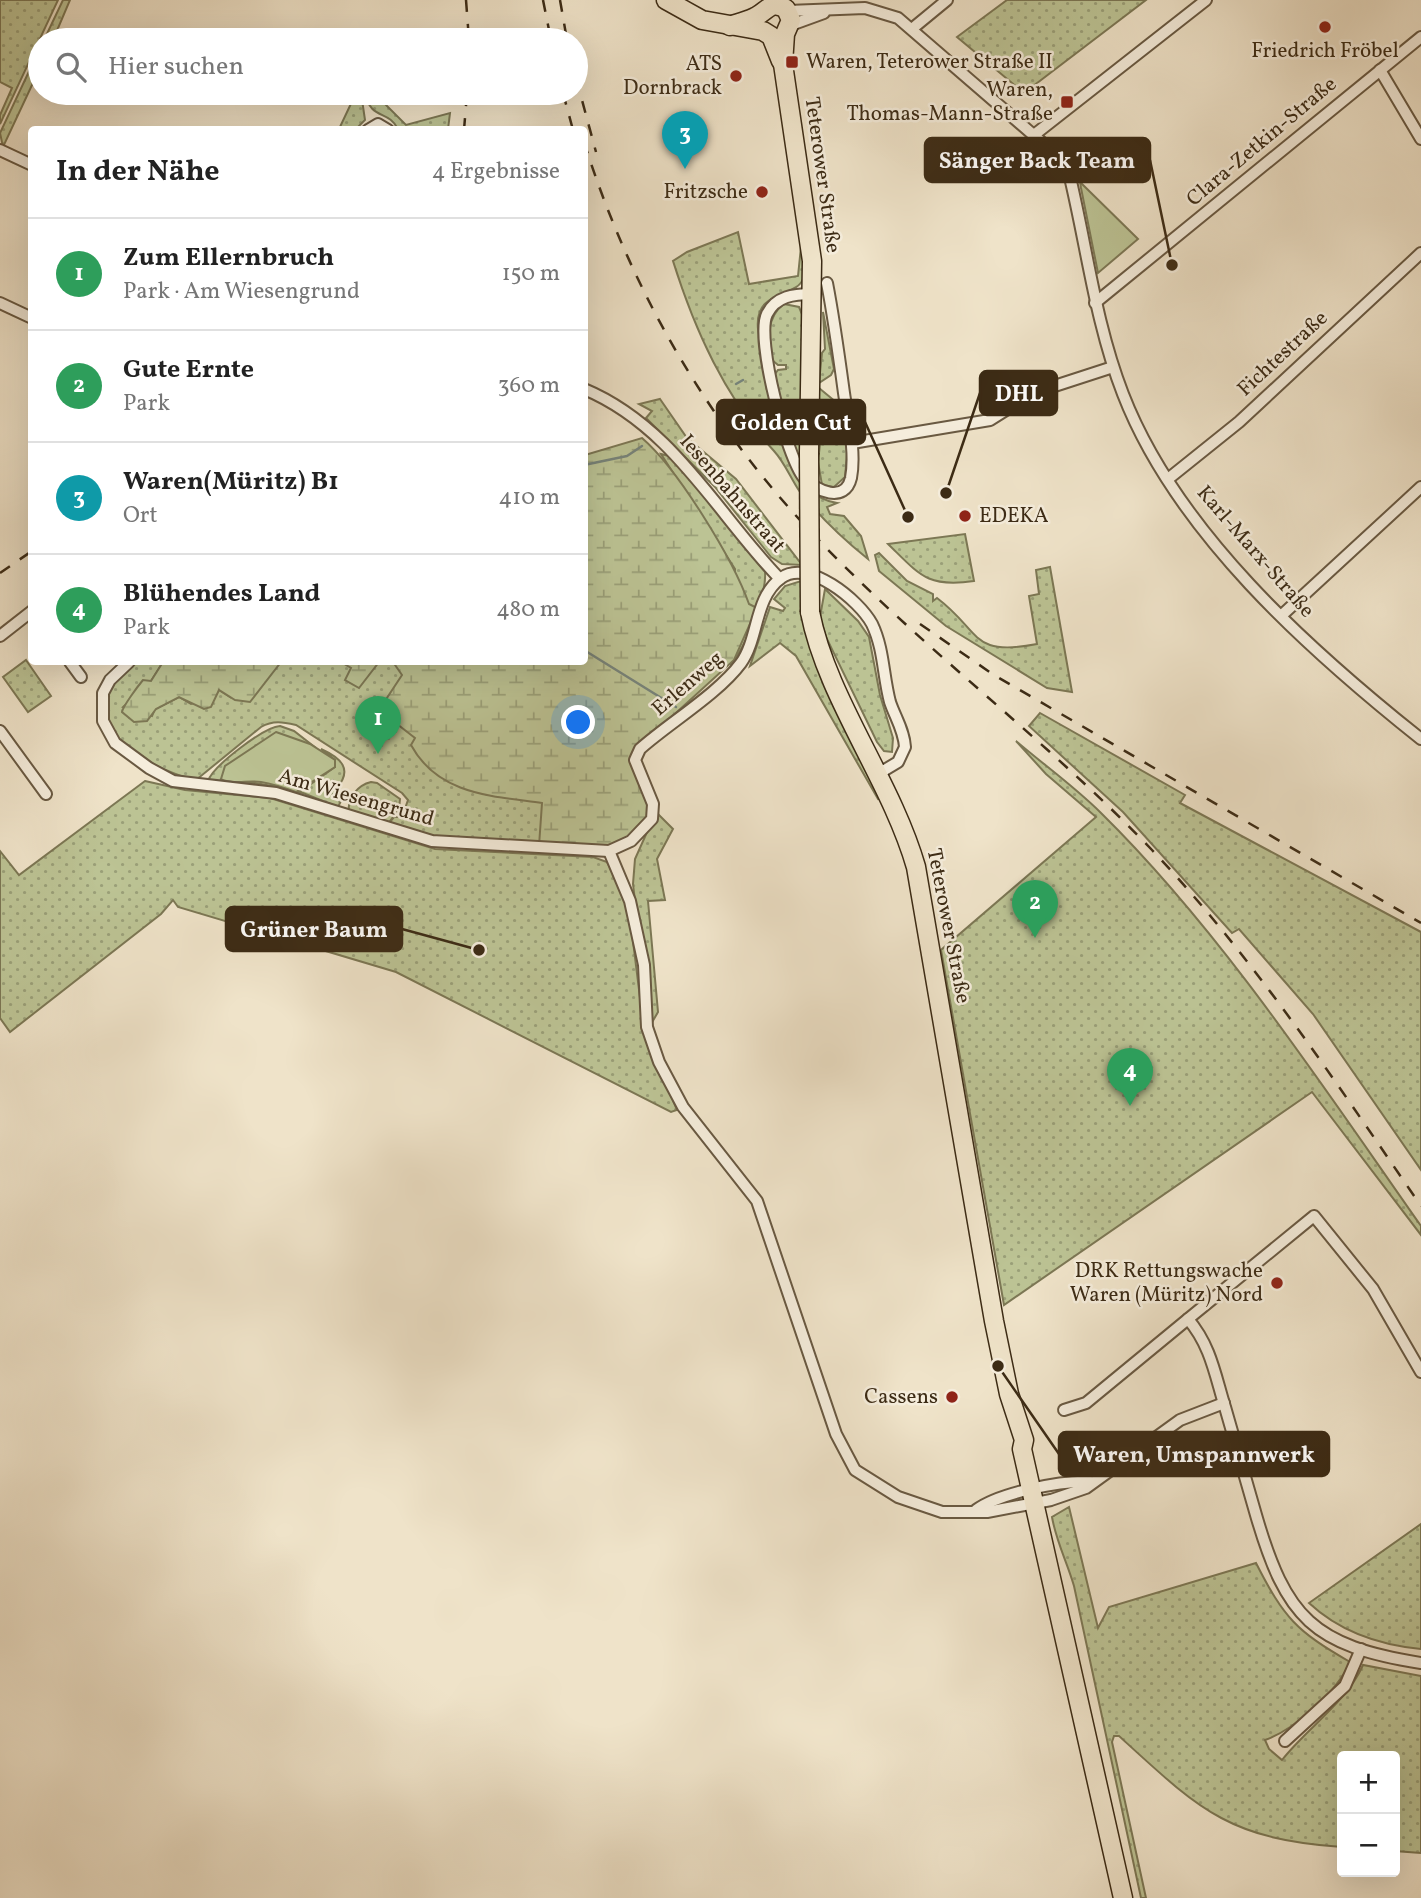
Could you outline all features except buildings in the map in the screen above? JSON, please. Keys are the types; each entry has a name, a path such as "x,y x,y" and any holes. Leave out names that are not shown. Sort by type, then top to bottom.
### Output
{"main road":[{"path":"666,0 694,17 730,26 775,17"},
{"name":"Teterower Straße","path":"775,17 809,229 812,294 810,611 824,658 882,771 911,848 921,887 994,1321 1010,1394 1024,1440 1021,1449 1123,1898"}],"street":[{"path":"913,28 947,0"},
{"path":"1034,135 1206,0"},
{"path":"775,17 826,12 866,4"},
{"name":"Karl-Marx-Straße","path":"866,4 913,28 1060,158 1069,173 1095,303 1113,366 1133,418 1168,480 1233,564 1282,615 1324,657 1421,739"},
{"name":"Clara-Zetkin-Straße","path":"1095,303 1421,37"},
{"path":"1380,70 1421,139"},
{"path":"0,150 28,163"},
{"name":"Fichtestraße","path":"1168,480 1239,422 1421,253"},
{"name":"Teterower Straße","path":"812,294 786,296 772,306 765,319 765,340 784,435 805,479 829,493 843,491 849,484 852,443 827,282"},
{"path":"0,303 28,316"},
{"path":"852,443 990,420 1033,393 1113,366"},
{"name":"Iesenbahnstraat","path":"588,391 617,405 668,447 719,503 780,579"},
{"path":"1282,615 1421,487"},
{"path":"780,579 796,572 817,576 829,582 870,622 879,645 891,705 905,740 901,758 882,771"},
{"name":"Erlenweg","path":"609,852 631,841 652,819 653,804 635,760 637,754 740,664 765,599 780,579"},
{"path":"0,635 28,614"},
{"path":"72,665 81,677"},
{"name":"Am Wiesengrund","path":"125,665 110,680 103,693 103,721 115,743 149,768 173,781 276,793 432,841 609,852"},
{"path":"0,731 46,794"},
{"path":"609,852 629,898 644,965 647,1027 659,1062 683,1107 732,1164 764,1215 791,1304 845,1456 859,1474 898,1497 942,1513 970,1511 985,1504 1033,1500 1090,1482 1180,1420 1224,1404"},
{"path":"1064,1410 1086,1403 1314,1216 1373,1289 1421,1372"},
{"path":"1188,1319 1213,1360 1267,1553 1282,1590 1308,1621 1324,1632 1361,1649 1421,1663"},
{"path":"1285,1741 1345,1686 1361,1649"}],"green space":[{"path":"0,0 58,0 45,28 28,28 28,64 0,124 0,115 12,88 0,82"},
{"path":"63,0 70,0 58,28 50,28"},
{"path":"1007,0 1146,0 1024,93 957,37"},
{"path":"28,74 28,94 3,147 0,133"},
{"path":"350,105 363,105 365,120 359,126 340,126"},
{"path":"370,105 386,105 406,125 450,113 448,126 396,126"},
{"path":"1080,182 1138,239 1098,273 1081,188"},
{"path":"738,232 749,284 798,276 802,237 805,265 803,279 799,285 769,301 758,316 771,403 778,431 800,479 817,495 837,503 827,507 830,514 844,516 861,536 868,559 832,527 800,492 781,461 726,386 691,313 673,261 687,252"},
{"path":"784,304 799,307 804,319 801,464 787,435 775,374 778,370 786,369 786,365 778,365 772,360 770,345 771,323"},
{"path":"823,312 834,369 831,375 819,383 822,353 825,349"},
{"path":"819,388 842,407 848,443 845,477 834,487 822,485 818,462"},
{"path":"660,399 687,438 736,479 802,565 782,564 771,557 715,487 646,418 652,411 639,404"},
{"path":"642,438 687,492 731,563 749,604 757,608 734,660 632,753 631,759 650,804 649,818 629,838 600,849 539,846 542,803 486,795 451,783 422,762 411,745 415,738 379,710 402,675 395,665 588,665 588,454"},
{"path":"661,454 669,456 683,469 765,572 765,582 754,620 731,664 735,569"},
{"path":"965,534 974,581 945,583 925,577 888,544"},
{"path":"879,553 907,581 933,594 933,601 937,598 979,639 999,647 1037,644 1029,596 1039,594 1036,570 1050,567 1072,692 1047,688 946,626 879,571 875,555"},
{"path":"801,581 801,608 880,798 878,799 796,656 780,643 750,666 770,607 783,611 785,608 774,599 785,586"},
{"path":"825,589 858,621 869,637 880,695 893,738 892,752 884,751 877,742 826,637 820,617"},
{"path":"26,660 51,696 28,712 3,677"},
{"path":"132,665 161,665 151,681 123,707 152,716 155,709 179,697 191,704 213,698 219,690 230,697 233,665 586,665 636,747 615,845 432,837 389,823 394,817 402,817 408,800 402,793 296,725 287,723 274,722 261,727 196,780 181,776 130,749 107,722 104,706 109,690 117,678"},
{"path":"161,665 279,665 250,702 235,700 219,690 211,707 204,709 179,697 156,709 147,721 134,722 122,712 123,709 143,680 151,681"},
{"path":"346,665 377,665 359,688 345,680 351,668"},
{"path":"1040,713 1185,795 1180,803 1421,932 1421,1170 1313,1014 1239,929 1232,933 1123,812 1029,726"},
{"path":"280,726 294,731 316,748 310,744 221,779 222,782 208,781 219,766 240,748"},
{"path":"276,732 310,744 335,760 335,767 296,792 261,782 230,782 221,779 225,766"},
{"path":"1016,741 1101,813 1188,908 1309,1066 1421,1226 1421,1235 1312,1092 1004,1305 941,950 1096,817 1046,774"},
{"path":"321,749 339,760 344,770 342,781 337,788 342,799 338,807 303,793 229,784 238,780 301,791 335,767 335,760"},
{"path":"145,781 185,790 270,798 435,849 593,857 607,862 628,901 644,1030 677,1110 671,1112 396,972 178,907 173,900 161,914 10,1032 0,1018 0,851 19,875"},
{"path":"371,782 377,783 400,799 399,809 387,825 349,812 354,793"},
{"path":"656,812 673,829 657,859 665,900 648,901 658,1012 650,1026 633,884 635,859"},
{"path":"1069,1507 1098,1628 1109,1607 1256,1563 1293,1622 1316,1641 1350,1662 1336,1685 1314,1708 1289,1728 1265,1740 1269,1749 1282,1760 1337,1703 1356,1679 1363,1665 1421,1676 1421,1853 1400,1851 1400,1751 1337,1751 1337,1846 1270,1837 1218,1816 1195,1802 1119,1736 1114,1736 1112,1742 1146,1898 1141,1898 1074,1586 1052,1517"},
{"path":"1421,1524 1421,1649 1390,1644 1361,1635 1333,1621 1309,1603"}],"waterway":[{"path":"736,384 743,380"},
{"path":"588,464 627,456 642,446"},
{"path":"588,652 676,707"}],"railway":[{"path":"466,0 468,28"},
{"path":"543,0 549,28"},
{"path":"560,0 565,28"},
{"path":"464,126 466,105"},
{"path":"566,105 572,126"},
{"path":"583,105 596,152"},
{"path":"588,153 624,249 648,300 675,350 737,444 772,488 851,573 1111,809 1189,891 1260,978 1421,1206"},
{"path":"0,573 28,554"},
{"path":"920,624 994,675 1421,923"}],"place":[{"name":"Friedrich Fröbel","path":"1325,27"},
{"name":"Waren, Teterower Straße II","path":"792,62"},
{"name":"ATS Dornbrack","path":"736,76"},
{"name":"Waren, Thomas-Mann-Straße","path":"1067,102"},
{"name":"Waren(Müritz) B1","path":"685,169"},
{"name":"Fritzsche","path":"762,192"},
{"name":"Sänger Back Team","path":"1172,265"},
{"name":"DHL","path":"946,493"},
{"name":"EDEKA","path":"965,516"},
{"name":"Golden Cut","path":"908,517"},
{"name":"Zum Ellernbruch","path":"378,754"},
{"name":"Gute Ernte","path":"1035,938"},
{"name":"Grüner Baum","path":"479,950"},
{"name":"Blühendes Land","path":"1130,1106"},
{"name":"DRK Rettungswache Waren (Müritz) Nord","path":"1277,1283"},
{"name":"Waren, Umspannwerk","path":"998,1366"},
{"name":"Cassens","path":"952,1397"}]}
